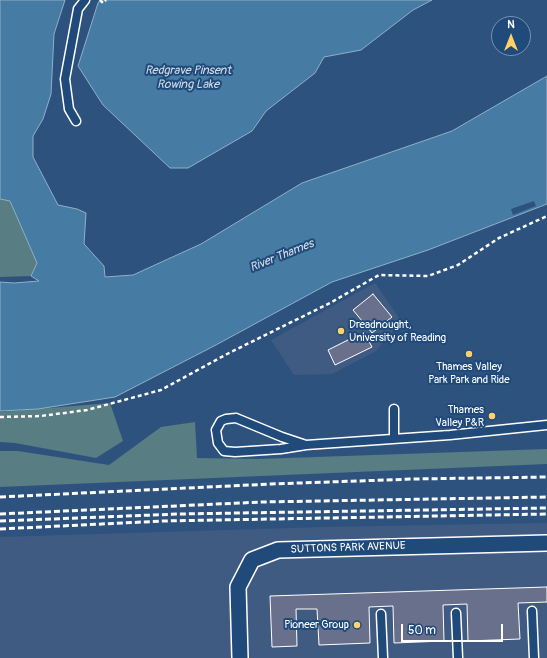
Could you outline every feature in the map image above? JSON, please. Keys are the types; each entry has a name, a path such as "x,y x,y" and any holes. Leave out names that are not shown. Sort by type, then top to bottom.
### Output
{"street":[{"name":"SUTTONS PARK AVENUE","path":"240,658 238,587 252,560 278,550 547,543"}],"lane":[{"path":"76,121 69,109 65,79 78,9 85,0"},
{"path":"394,409 394,439"},
{"path":"306,445 236,418 222,421 216,430 218,444 228,452 282,449 306,445 394,439 547,425"},
{"path":"532,611 534,658"},
{"path":"456,613 458,658"},
{"path":"381,614 383,658"}],"path":[{"path":"100,0 103,3 106,0"},
{"path":"0,417 41,416 87,410 161,390 227,354 330,303 379,276 428,276 458,265 499,238 547,216"}],"shaded area":[{"name":"Dreadnought, University of Reading","path":"375,283 401,321 376,351 332,374 294,375 271,340"},
{"path":"547,523 547,658 0,658 0,537 324,527"}],"green space":[{"path":"0,199 10,201 37,263 31,276 0,277"},
{"path":"110,403 123,441 96,458 15,443 0,442 0,412"},
{"path":"195,422 197,458 258,459 547,449 547,464 0,487 0,451 18,451 109,465 161,427"}],"water":[{"name":"River Thames","path":"0,0 65,0 54,34 51,94 43,119 33,136 33,157 58,205 77,209 86,213 84,244 104,266 105,277 133,275 201,244 302,183 452,131 547,76 547,204 428,250 332,282 214,346 115,397 38,409 0,411 0,282 14,283 39,281 31,276 37,263 10,201 0,199"},
{"name":"Redgrave Pinsent Rowing Lake","path":"100,0 432,0 413,10 361,50 324,57 315,73 266,111 252,131 188,168 170,168 103,105 78,66"}],"pier":[{"path":"534,201 536,206 513,215 511,209"}],"building":[{"path":"373,294 392,317 372,333 353,310"},
{"path":"364,332 372,347 335,365 328,350"},
{"path":"547,587 547,602 518,603 520,639 468,641 467,604 443,605 444,641 394,643 393,606 369,607 370,643 319,645 317,609 296,609 297,646 272,647 270,596"}],"railway":[{"path":"0,497 271,484 414,479 547,477"},
{"path":"0,514 262,502 547,497"},
{"path":"0,521 179,514 547,508"},
{"path":"0,529 163,521 547,514"}],"place":[{"name":"Dreadnought, University of Reading","path":"341,331"},
{"name":"Thames Valley Park Park and Ride","path":"469,354"},
{"name":"Thames Valley P&R","path":"492,416"},
{"name":"Pioneer Group","path":"357,625"}]}
